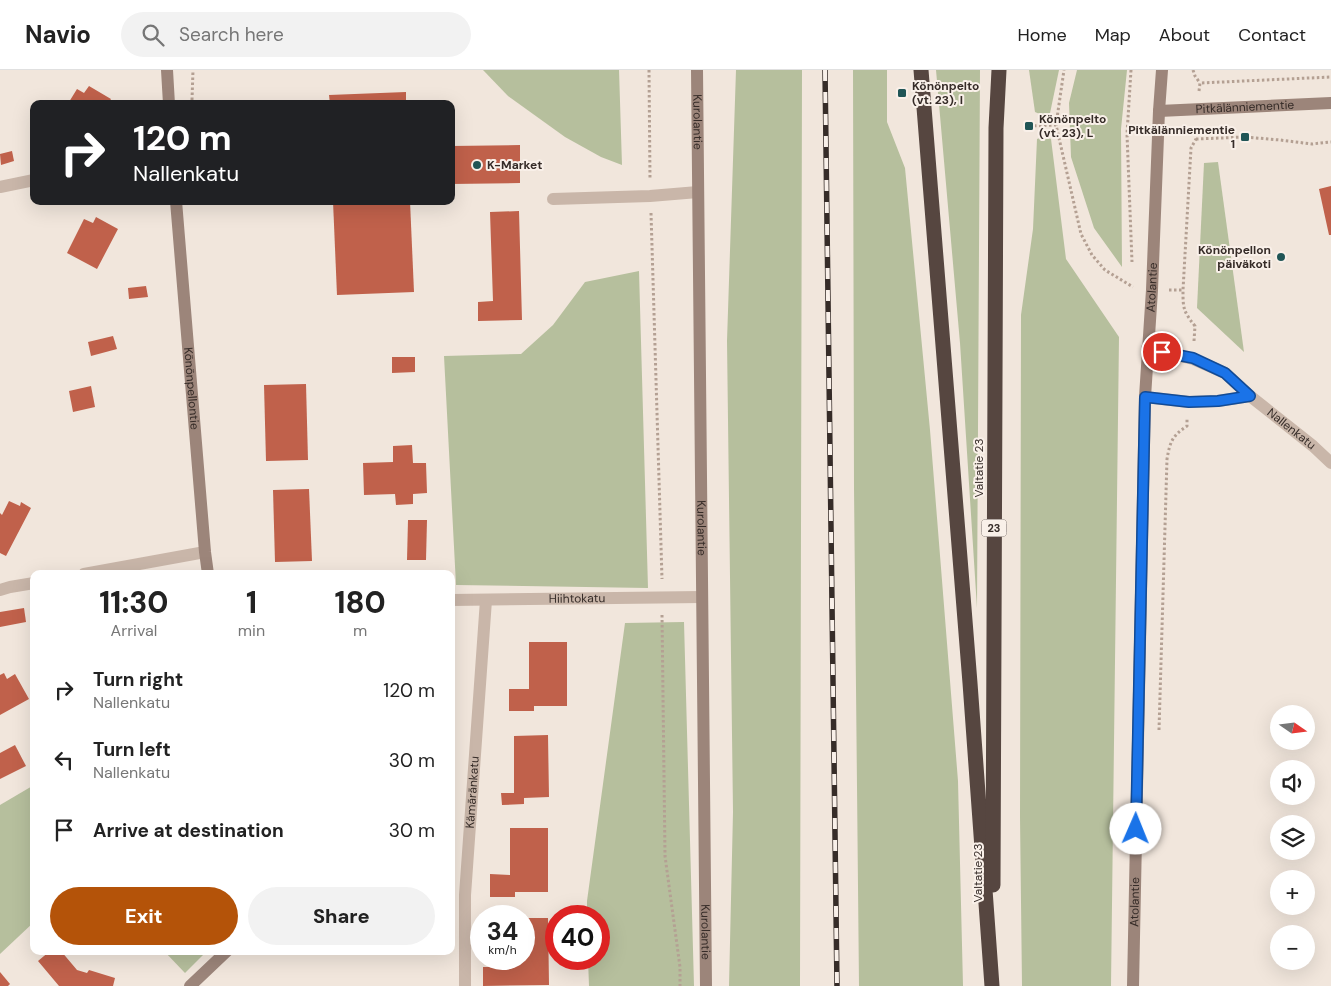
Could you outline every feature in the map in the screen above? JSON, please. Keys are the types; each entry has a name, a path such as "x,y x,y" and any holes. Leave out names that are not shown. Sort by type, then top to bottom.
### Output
{"highway":[{"path":"921,70 992,986"},
{"name":"Valtatie 23","path":"992,986 996,128 999,70"}],"street":[{"path":"167,70 169,100"},
{"name":"Kurolantie","path":"697,70 706,986"},
{"name":"Atolantie","path":"1133,986 1145,397 1162,70"},
{"name":"Pitkälänniementie","path":"1159,111 1331,103"},
{"path":"0,187 30,181"},
{"path":"553,199 650,196 698,192"},
{"name":"Könönpellontie","path":"176,205 207,570"},
{"name":"Nallenkatu","path":"1147,348 1193,358 1225,373 1331,463"},
{"path":"1145,397 1189,402 1218,401 1250,396"},
{"path":"106,570 205,552"},
{"path":"0,590 30,583"},
{"name":"Hiihtokatu","path":"455,600 702,596"},
{"name":"Kämäränkatu","path":"465,986 465,895 486,600"},
{"path":"190,986 223,955"}],"path":[{"path":"192,100 193,70"},
{"path":"649,70 650,196"},
{"path":"1064,70 1056,125 1081,234 1092,255 1105,270 1133,287 1133,278"},
{"path":"1131,70 1127,134 1132,268"},
{"path":"1193,70 1200,83 1196,110 1196,139 1191,148 1183,290 1184,308 1195,326"},
{"path":"1200,83 1331,77"},
{"path":"1029,126 1056,125"},
{"path":"1196,139 1245,138 1312,144 1331,142"},
{"path":"1152,290 1183,290"},
{"path":"1159,737 1167,459 1169,444 1177,432 1187,426"}],"green space":[{"path":"483,70 619,70 622,165 601,157 565,137 508,96"},
{"path":"736,70 802,70 800,986 729,986 733,812 727,341"},
{"path":"853,70 887,70 887,122 905,168 930,430 958,781 963,986 859,986 854,488"},
{"path":"936,70 980,70 977,608 960,343"},
{"path":"1029,70 1059,70 1049,118 1035,112"},
{"path":"1077,70 1127,70 1121,129 1122,267 1094,228 1071,157 1069,103"},
{"path":"1045,136 1051,139 1066,259 1119,337 1111,986 1022,986 1020,817 1021,315 1033,229 1037,139"},
{"path":"1218,162 1244,352 1197,308 1204,163"},
{"path":"639,271 648,588 456,585 444,356 521,354 553,325 585,282"},
{"path":"684,622 694,986 589,986 588,970 610,970 610,905 587,905 587,901 625,623"},
{"path":"30,787 30,926 0,954 0,805"},
{"path":"168,955 203,955 185,973"}],"building":[{"path":"89,86 111,99 70,100 77,89 84,93"},
{"path":"406,92 406,100 330,100 329,95"},
{"path":"520,145 520,183 455,184 455,146"},
{"path":"12,151 14,161 1,165 0,154"},
{"path":"1331,186 1331,235 1329,235 1319,189"},
{"path":"333,205 410,205 414,292 337,295"},
{"path":"519,211 522,320 478,321 478,302 493,301 490,212"},
{"path":"96,217 118,229 97,269 67,253 84,219 93,223"},
{"path":"146,286 148,297 129,299 128,288"},
{"path":"113,336 117,349 91,356 88,342"},
{"path":"392,357 415,357 415,372 392,373"},
{"path":"306,384 308,460 266,461 264,385"},
{"path":"91,386 95,407 73,412 69,391"},
{"path":"412,445 413,463 426,463 427,493 413,494 413,504 396,505 395,494 364,495 363,463 393,462 393,446"},
{"path":"309,489 312,561 275,562 273,490"},
{"path":"9,501 20,506 21,502 31,508 6,556 0,553 0,513 2,515"},
{"path":"408,520 427,520 426,560 407,560"},
{"path":"24,608 26,622 0,627 0,612"},
{"path":"529,642 567,642 567,706 534,706 534,711 509,711 509,689 529,689"},
{"path":"4,673 7,679 15,674 29,699 0,715 0,675"},
{"path":"548,735 549,797 524,798 524,804 502,805 501,793 514,793 514,736"},
{"path":"15,745 26,766 0,779 0,753"},
{"path":"510,828 548,828 548,892 515,892 515,897 490,897 490,874 510,875"},
{"path":"535,918 545,918 545,970 549,970 549,985 483,986 483,970 535,970"},
{"path":"45,955 64,955 77,970 87,973 89,970 115,978 113,986 59,986 38,961"},
{"path":"0,972 10,984 8,986 0,986"}],"railway":[{"path":"825,70 837,986"}],"place":[{"name":"Könönpelto (vt. 23), I","path":"902,93"},
{"name":"Könönpelto (vt. 23), L","path":"1029,126"},
{"name":"Pitkälänniementie 1","path":"1245,137"},
{"name":"K-Market","path":"477,165"},
{"name":"Könönpellon päiväkoti","path":"1281,257"}],"route":[{"path":"1136,829 1145,397 1189,402 1218,401 1250,396 1225,373 1193,358 1162,352"}]}
